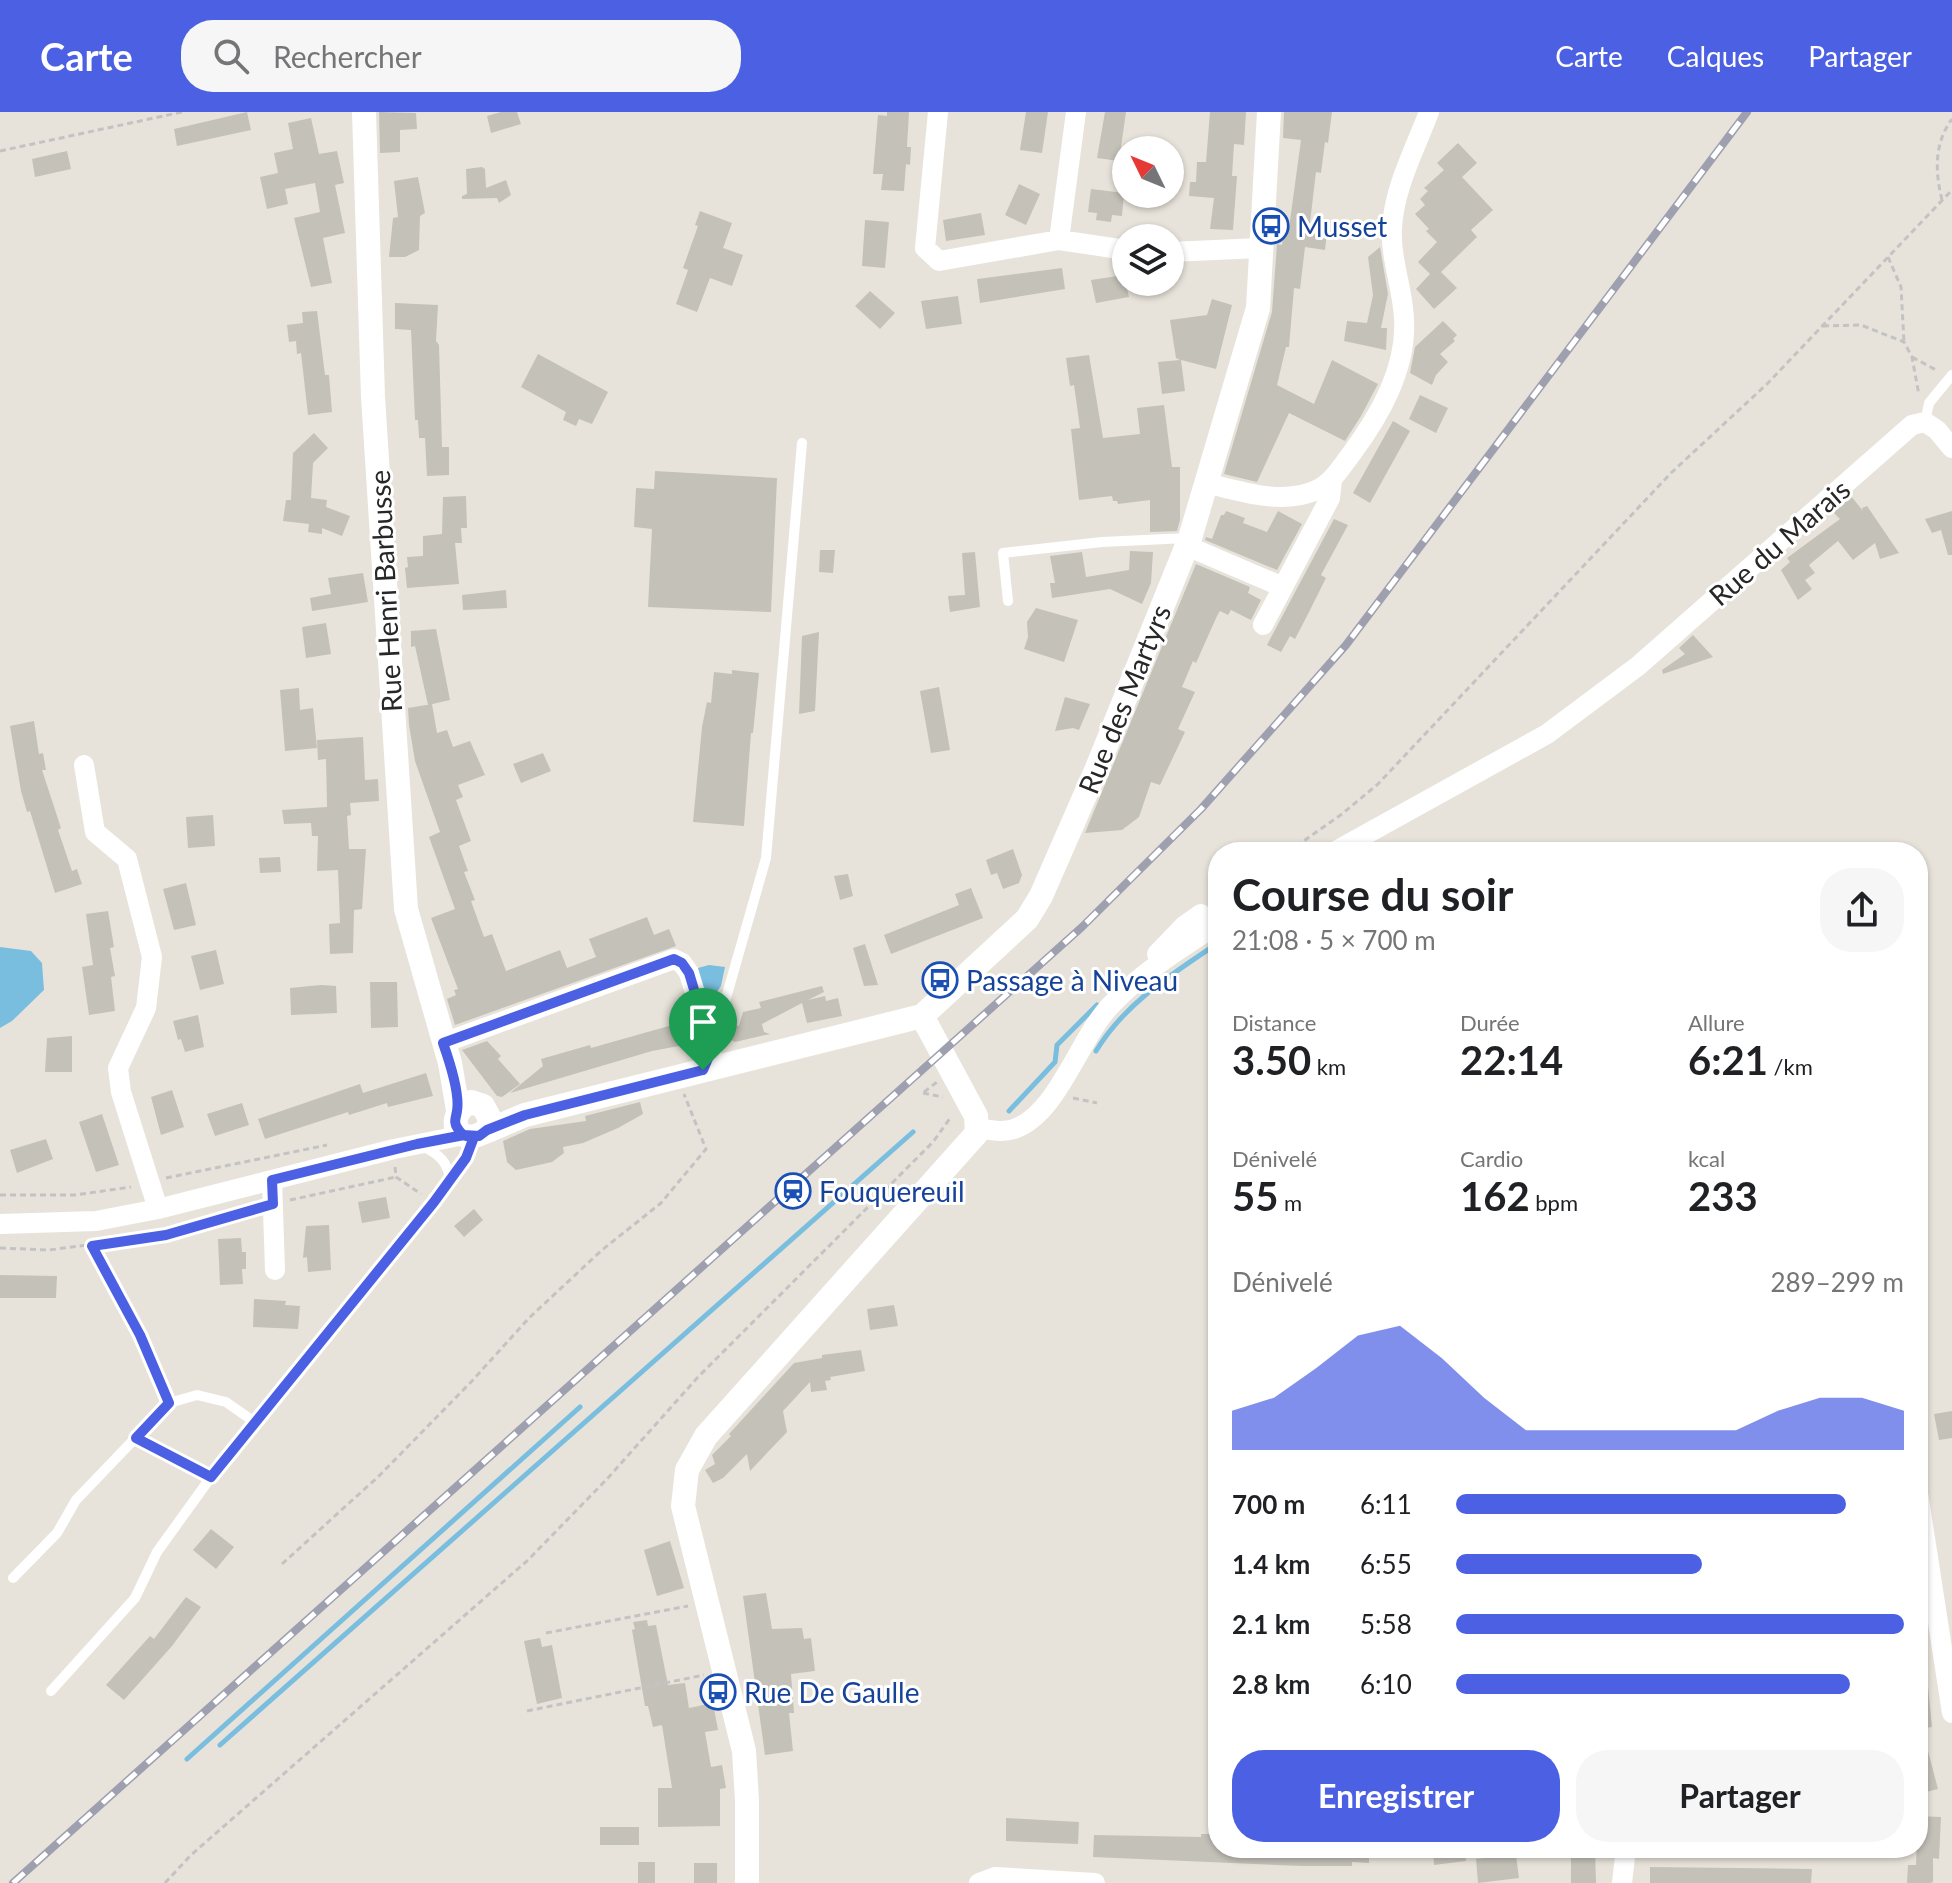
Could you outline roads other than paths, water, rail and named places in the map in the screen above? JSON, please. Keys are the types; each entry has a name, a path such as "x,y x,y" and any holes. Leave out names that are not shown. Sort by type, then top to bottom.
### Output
{"street":[{"name":"Rue Henri Barbusse","path":"364,112 374,412 406,909 446,1053 464,1085 472,1121"},
{"path":"938,112 925,248 939,261 1059,240 1112,248"},
{"path":"1059,240 1076,112"},
{"name":"Rue des Martyrs","path":"708,1060 922,1016 1016,932 1036,905 1097,768 1188,542 1258,308 1269,112"},
{"path":"1206,483 1274,497 1315,491 1332,480 1376,420 1401,354 1405,320 1392,232 1395,205 1429,112"},
{"path":"1184,251 1260,248"},
{"path":"1926,416 1952,448"},
{"name":"Rue du Marais","path":"1352,842 1547,734 1638,666 1926,416"},
{"path":"1263,625 1330,498 1332,480"},
{"path":"1188,542 1283,587"},
{"path":"84,765 95,832 127,859 152,957 146,1008 118,1068 121,1092 158,1209"},
{"path":"977,1128 1013,1129 1039,1112 1097,1022 1131,986 1208,921"},
{"path":"0,1224 79,1222 158,1209 417,1144 472,1121 525,1115 677,1076 708,1060 689,973 682,963 674,959 446,1053"},
{"path":"747,1883 744,1751 683,1506 687,1470 706,1436 977,1133 976,1116 922,1016"},
{"path":"272,1180 275,1270"},
{"path":"1928,1558 1952,1713"},
{"path":"1622,1883 1625,1858"},
{"path":"979,1883 995,1877 1095,1883"}],"lane":[{"path":"1926,416 1929,403 1950,378"},
{"path":"708,1060 766,858 802,443"},
{"path":"1008,601 1003,553 1102,542 1188,542"},
{"path":"51,1691 135,1598 157,1552 211,1477 451,1180 466,1158 472,1121"},
{"path":"417,1144 438,1154 448,1167 451,1180"},
{"path":"13,1578 57,1533 76,1500 169,1403 197,1395 226,1402 256,1423"}],"water":[{"path":"0,947 31,951 42,963 44,990 12,1021 0,1028"},
{"path":"709,965 725,967 721,986 710,1002 697,974 698,968"}],"waterway":[{"path":"1096,1051 1135,1004 1208,950"},
{"path":"1009,1111 1055,1062 1057,1045 1097,1005"},
{"path":"220,1745 913,1132"},
{"path":"187,1759 580,1407"}],"railway":[{"path":"13,1883 1082,927 1201,809 1346,645 1747,112"}],"place":[{"name":"Musset","path":"1271,226"},
{"name":"Passage à Niveau","path":"940,980"},
{"name":"Fouquereuil","path":"793,1191"},
{"name":"Rue De Gaulle","path":"718,1692"}]}
